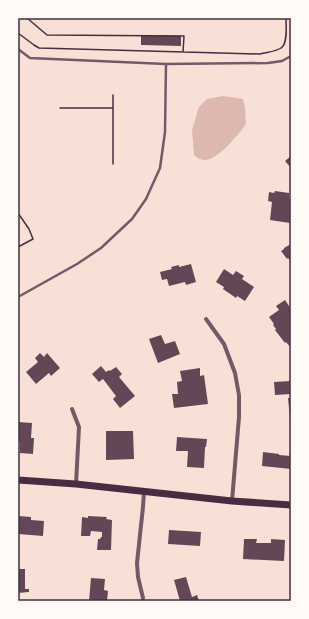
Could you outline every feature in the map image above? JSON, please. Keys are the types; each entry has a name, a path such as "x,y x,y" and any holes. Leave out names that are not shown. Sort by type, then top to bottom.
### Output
{"main road":[{"path":"18,480 76,484 232,501 291,505"}],"street":[{"path":"206,319 224,344 235,373 239,395 239,417 232,501"},
{"path":"72,409 79,428 76,484"},
{"path":"143,598 138,577 137,563 144,491"}],"lane":[{"path":"18,49 30,58 166,64 268,63 282,61 291,56"},
{"path":"18,297 77,264 101,248 132,219 146,199 160,168 165,132 166,64"}],"path":[{"path":"27,18 47,35 184,36 183,52"},
{"path":"18,33 39,48 260,54 274,51 284,46 286,42 286,18"},
{"path":"113,95 113,164"},
{"path":"60,108 113,108"},
{"path":"18,213 29,229 33,239 18,247"}],"shaded area":[{"path":"223,96 243,99 246,124 222,151 211,159 206,160 198,158 194,155 192,130 199,107 207,99"}],"building":[{"path":"141,35 181,36 181,46 141,45"},
{"path":"291,156 291,168 285,161"},
{"path":"275,191 289,193 289,199 291,199 290,223 270,220 272,202 268,201 269,192 274,193"},
{"path":"291,244 291,262 281,251"},
{"path":"191,264 196,282 186,285 185,282 169,286 167,279 162,280 160,272 172,269 171,267"},
{"path":"224,269 233,275 236,271 244,276 242,279 254,287 245,301 237,296 236,298 216,282"},
{"path":"285,300 291,309 291,348 275,330 274,324 269,317 279,310 276,306"},
{"path":"161,335 165,344 175,341 180,354 158,363 149,339"},
{"path":"40,353 44,357 47,353 60,368 51,376 49,373 36,384 26,372 38,362 35,358"},
{"path":"101,366 106,372 116,367 122,374 119,377 135,396 120,408 113,399 116,396 103,379 99,382 92,374"},
{"path":"200,368 200,376 204,375 208,404 174,408 172,394 178,394 177,382 182,381 180,371"},
{"path":"291,381 291,394 275,395 274,382"},
{"path":"288,398 291,398 291,418 290,418"},
{"path":"18,422 32,423 31,438 34,438 33,454 20,453 20,442 18,441"},
{"path":"106,431 133,431 134,459 106,460"},
{"path":"177,437 207,439 204,468 187,467 188,451 176,451"},
{"path":"263,452 291,456 291,469 262,466"},
{"path":"18,516 31,517 31,520 44,521 43,536 18,534"},
{"path":"88,516 107,517 106,519 112,520 111,550 97,550 98,539 102,537 102,532 91,531 90,536 81,536 82,517 88,518"},
{"path":"169,530 201,532 200,546 168,544"},
{"path":"244,539 257,539 256,543 271,543 271,539 285,540 284,561 243,559"},
{"path":"18,569 25,569 25,589 29,589 29,592 18,593"},
{"path":"186,577 192,597 197,595 199,601 180,601 174,580"},
{"path":"91,578 105,579 104,590 108,591 107,601 89,601"}]}
